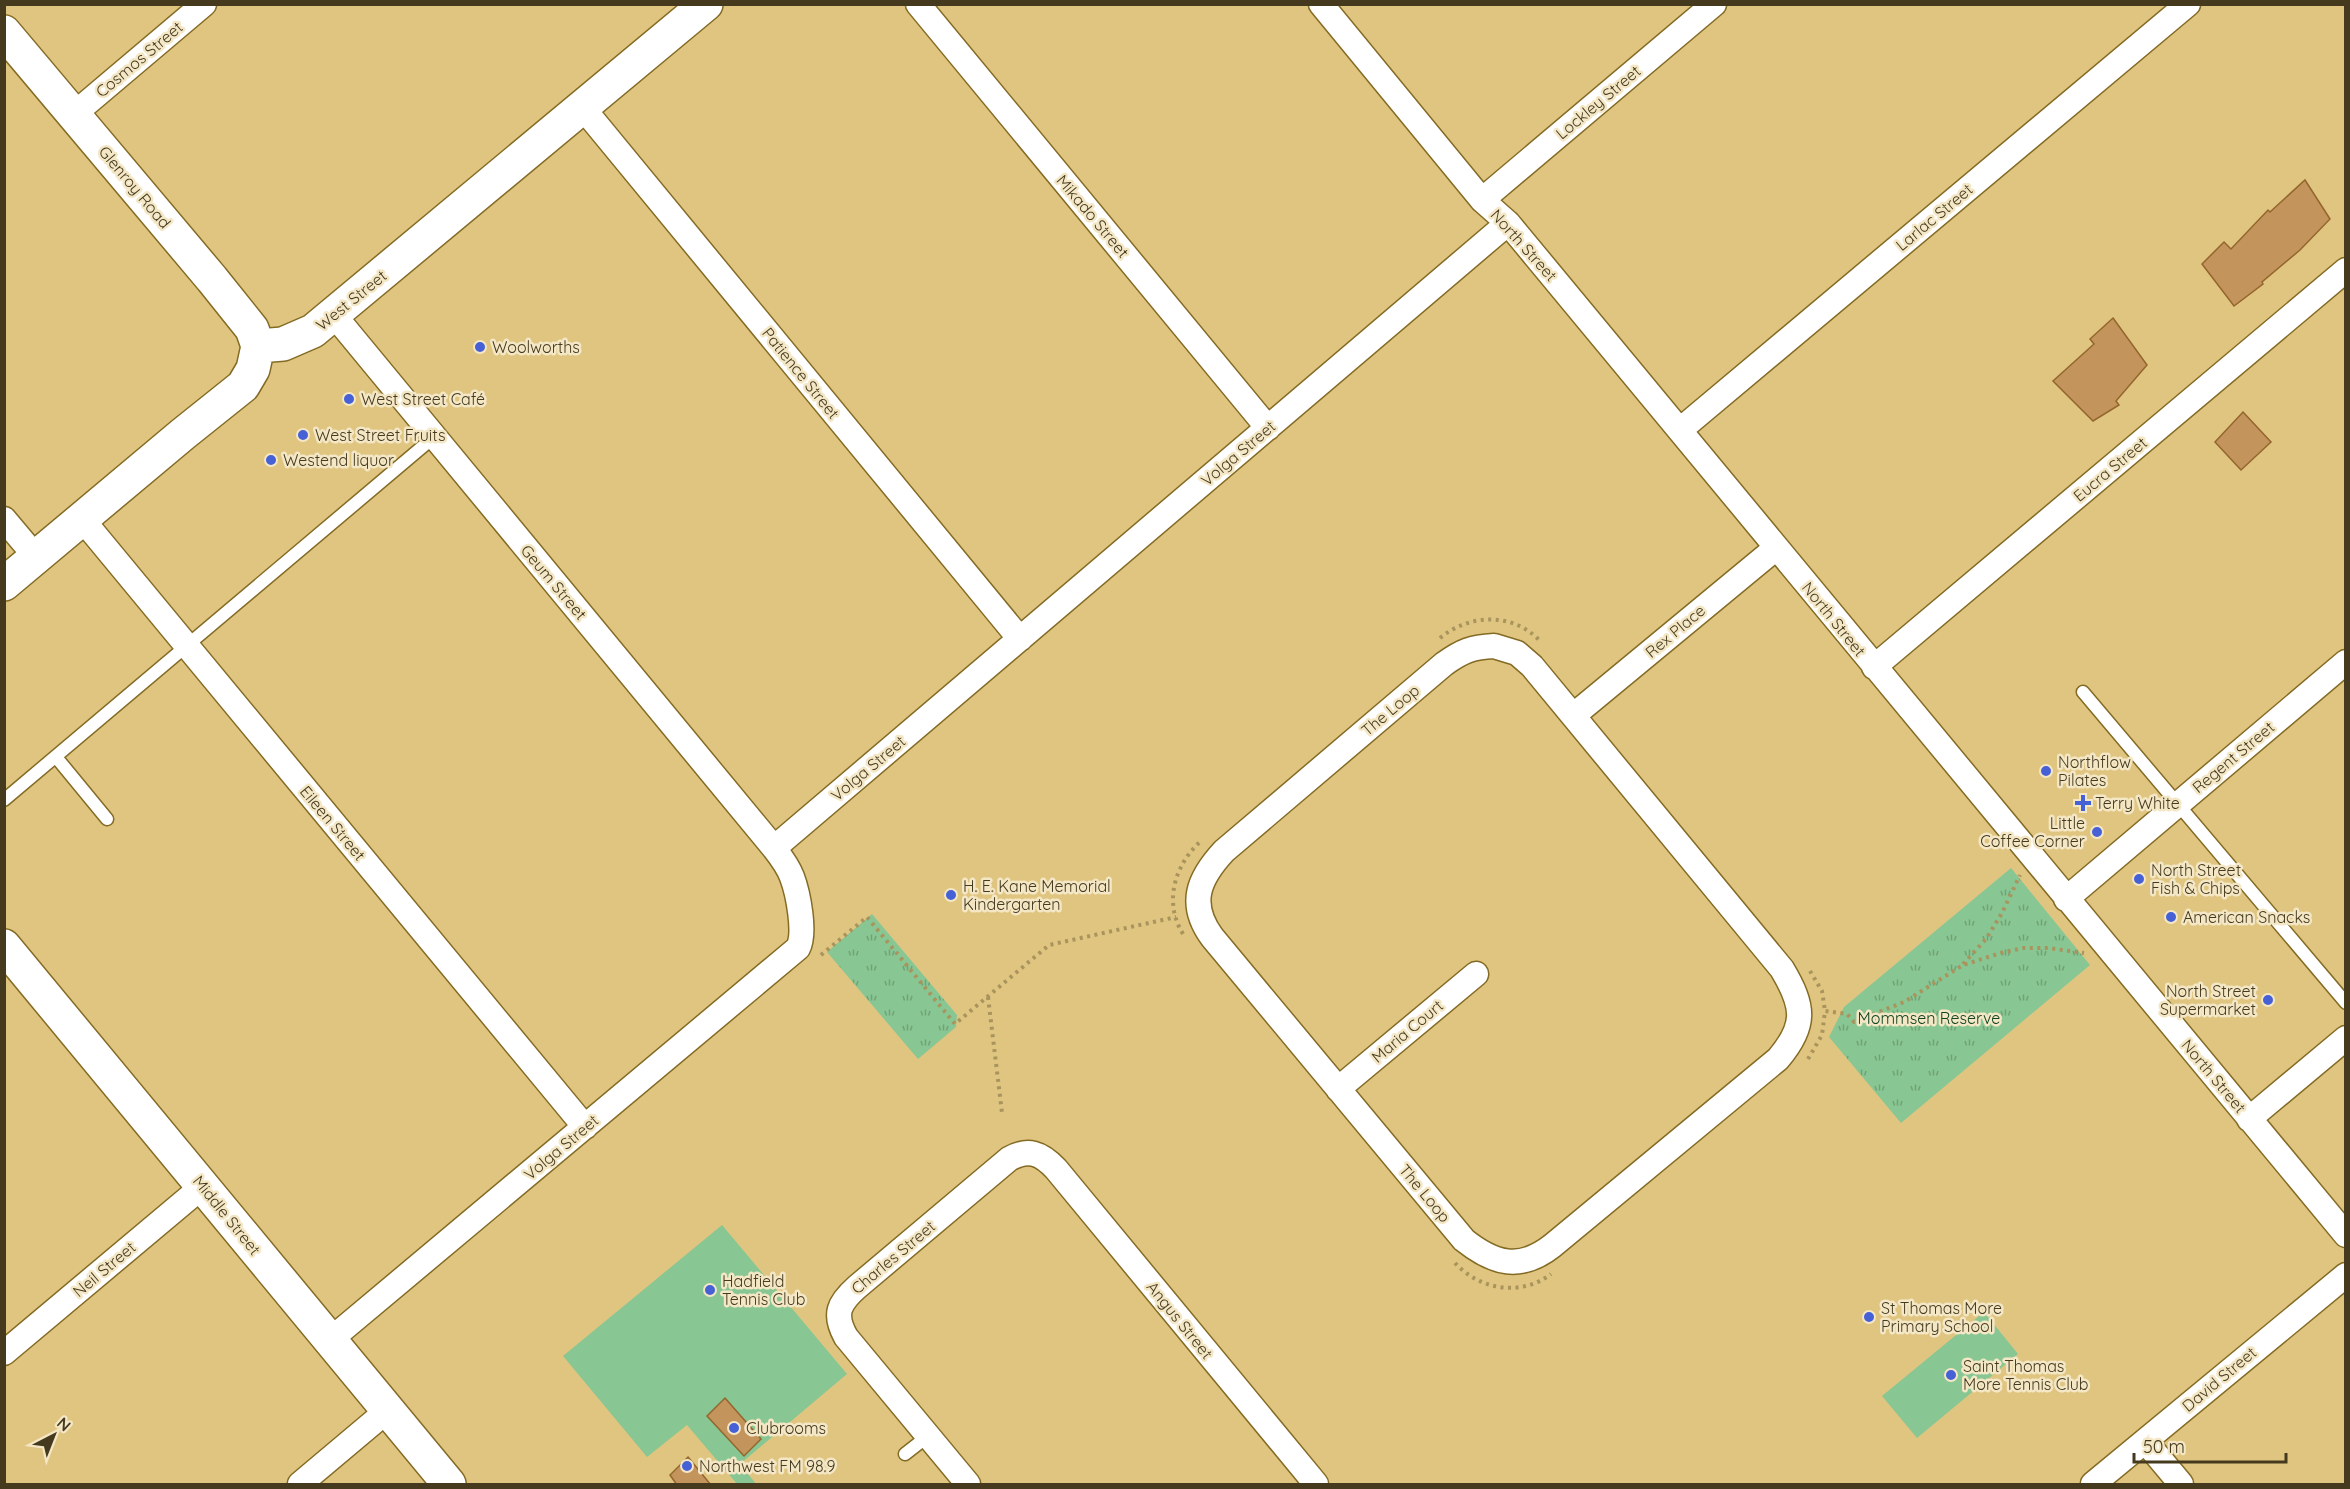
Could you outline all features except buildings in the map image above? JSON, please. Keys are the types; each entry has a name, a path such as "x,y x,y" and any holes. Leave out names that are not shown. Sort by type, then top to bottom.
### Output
{"street":[{"name":"Cosmos Street","path":"74,114 204,4"},
{"name":"West Street","path":"258,346 283,344 302,338 334,315 706,4"},
{"name":"Mikado Street","path":"918,4 1268,428"},
{"name":"North Street","path":"1321,4 1482,200 1508,223 2346,1235"},
{"name":"Lockley Street","path":"1482,200 1714,4"},
{"name":"Larlac Street","path":"1680,430 2188,4"},
{"name":"Glenroy Road","path":"4,32 252,328 258,346"},
{"name":"Patience Street","path":"583,108 1020,639"},
{"name":"Volga Street","path":"330,1340 798,948 802,940 801,925 793,878 774,848 1508,223"},
{"name":"Eucra Street","path":"1874,667 2346,270"},
{"name":"Geum Street","path":"334,315 774,848"},
{"path":"4,584 243,386 254,369 258,346"},
{"path":"4,519 36,557"},
{"name":"Eileen Street","path":"81,519 585,1127"},
{"name":"Rex Place","path":"1574,715 1776,548"},
{"name":"The Loop","path":"1494,646 1517,653 1533,666 1574,715 1782,969 1796,992 1800,1009 1797,1032 1791,1044 1778,1059 1552,1246 1535,1258 1521,1262 1502,1261 1480,1253 1464,1240 1203,925 1197,904 1203,879 1211,865 1224,851 1458,654 1475,647 1494,646"},
{"name":"Regent Street","path":"2066,899 2346,662"},
{"name":"Middle Street","path":"9,961 203,1186 449,1485"},
{"name":"Maria Court","path":"1338,1089 1476,974"},
{"path":"2249,1119 2346,1038"},
{"name":"Charles Street","path":"968,1485 846,1337 840,1327 838,1316 845,1298 857,1287 1009,1160 1027,1152 1043,1157"},
{"name":"Angus Street","path":"1043,1157 1056,1169 1316,1485"},
{"name":"Neil Street","path":"4,1353 203,1186"},
{"name":"David Street","path":"2093,1485 2346,1275"},
{"path":"300,1485 388,1410"},
{"path":"2145,1441 2181,1485"}],"lane":[{"path":"4,800 434,437"},
{"path":"2083,693 2346,1003"},
{"path":"56,757 107,819"},
{"path":"905,1454 928,1436"}],"path":[{"path":"1436,642 1458,626 1485,619 1511,622 1523,627 1544,645"},
{"path":"1185,938 1176,917 1173,894 1178,870 1192,849 1207,836"},
{"path":"2014,868 2027,884"},
{"path":"1825,1011 1847,1014 1854,1022 1904,1002 1963,965 1986,939 2002,913 2020,875"},
{"path":"821,955 867,917 955,1024 1049,945 1176,917"},
{"path":"1963,965 2024,948 2048,948 2085,953 2077,944"},
{"path":"1805,963 1822,991 1825,1011 1822,1035 1807,1060"},
{"path":"988,996 1002,1113"},
{"path":"1451,1258 1468,1274 1481,1282 1503,1288 1532,1284 1549,1277 1557,1269"}],"green space":[{"name":"Mommsen Reserve","path":"2011,868 2090,965 1901,1123 1829,1037 1844,1007"},
{"path":"872,914 957,1015 956,1027 918,1059 827,952"},
{"name":"Hadfield Tennis Club","path":"722,1225 847,1374 740,1464 756,1484 737,1484 687,1425 647,1457 563,1356"},
{"name":"Saint Thomas More Tennis Club","path":"1984,1312 2018,1354 1917,1438 1882,1396"}],"place":[{"name":"Woolworths","path":"480,347"},
{"name":"West Street Café","path":"349,399"},
{"name":"West Street Fruits","path":"303,435"},
{"name":"Westend liquor","path":"271,460"},
{"name":"Northflow Pilates","path":"2046,771"},
{"name":"Terry White","path":"2083,803"},
{"name":"Little Coffee Corner","path":"2097,832"},
{"name":"North Street Fish & Chips","path":"2139,879"},
{"name":"H. E. Kane Memorial Kindergarten","path":"951,895"},
{"name":"American Snacks","path":"2171,917"},
{"name":"North Street Supermarket","path":"2268,1000"},
{"name":"Hadfield Tennis Club","path":"710,1290"},
{"name":"St Thomas More Primary School","path":"1869,1317"},
{"name":"Saint Thomas More Tennis Club","path":"1951,1375"},
{"name":"Clubrooms","path":"734,1428"},
{"name":"Northwest FM 98.9","path":"687,1466"}]}
